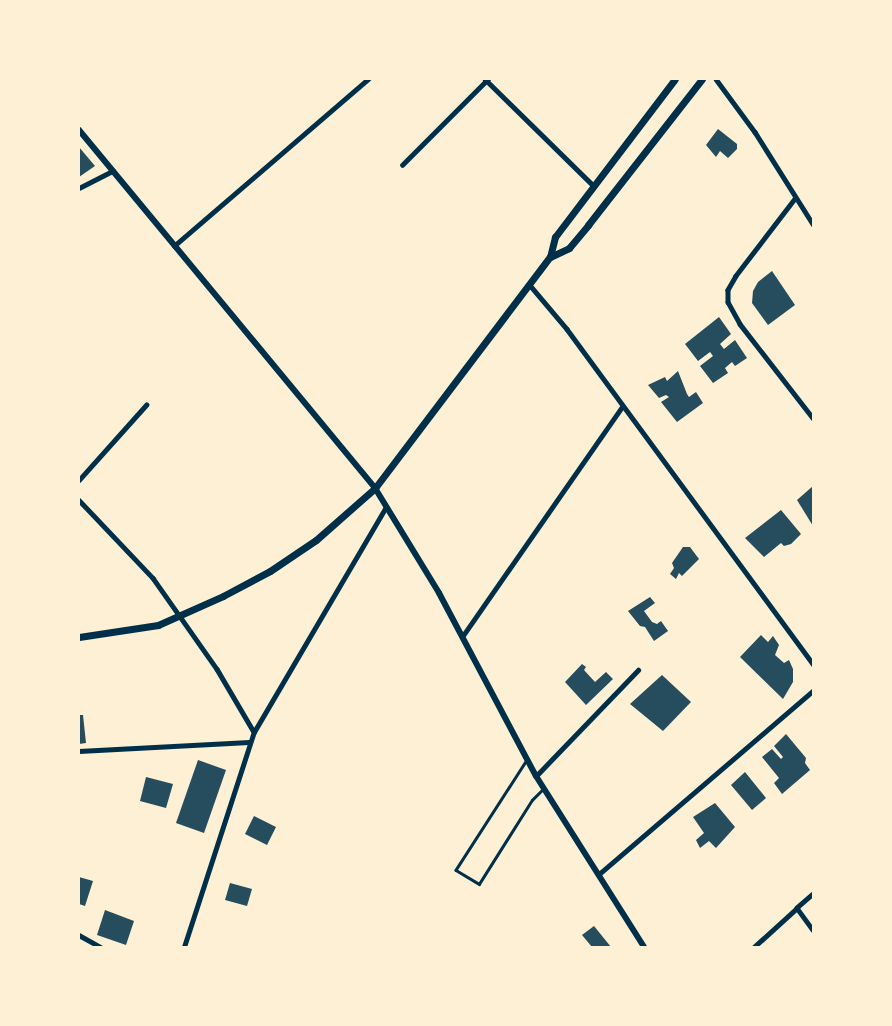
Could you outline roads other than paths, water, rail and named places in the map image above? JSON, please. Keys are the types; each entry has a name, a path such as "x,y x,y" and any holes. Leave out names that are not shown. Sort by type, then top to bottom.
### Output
{"main road":[{"path":"79,637 130,631 179,617 270,571 316,540 374,488 550,257 555,237 675,79"},
{"path":"550,257 569,248 702,79"}],"street":[{"path":"174,246 368,79"},
{"path":"402,165 487,79 593,185"},
{"path":"716,79 755,132 813,224"},
{"path":"79,130 374,488 462,637 543,788 644,947"},
{"path":"79,188 113,171"},
{"path":"795,199 736,276 728,290 728,302 740,324 813,418"},
{"path":"529,284 567,329 813,664"},
{"path":"79,480 146,405"},
{"path":"462,637 622,407"},
{"path":"79,500 153,578 236,698 254,732"},
{"path":"184,947 249,742 386,507"},
{"path":"536,776 638,670"},
{"path":"598,875 813,691"},
{"path":"79,751 249,742"},
{"path":"754,947 813,894"},
{"path":"797,908 813,930"},
{"path":"79,935 101,947"}],"lane":[{"path":"527,760 456,870 479,884 532,800 543,788"}]}
